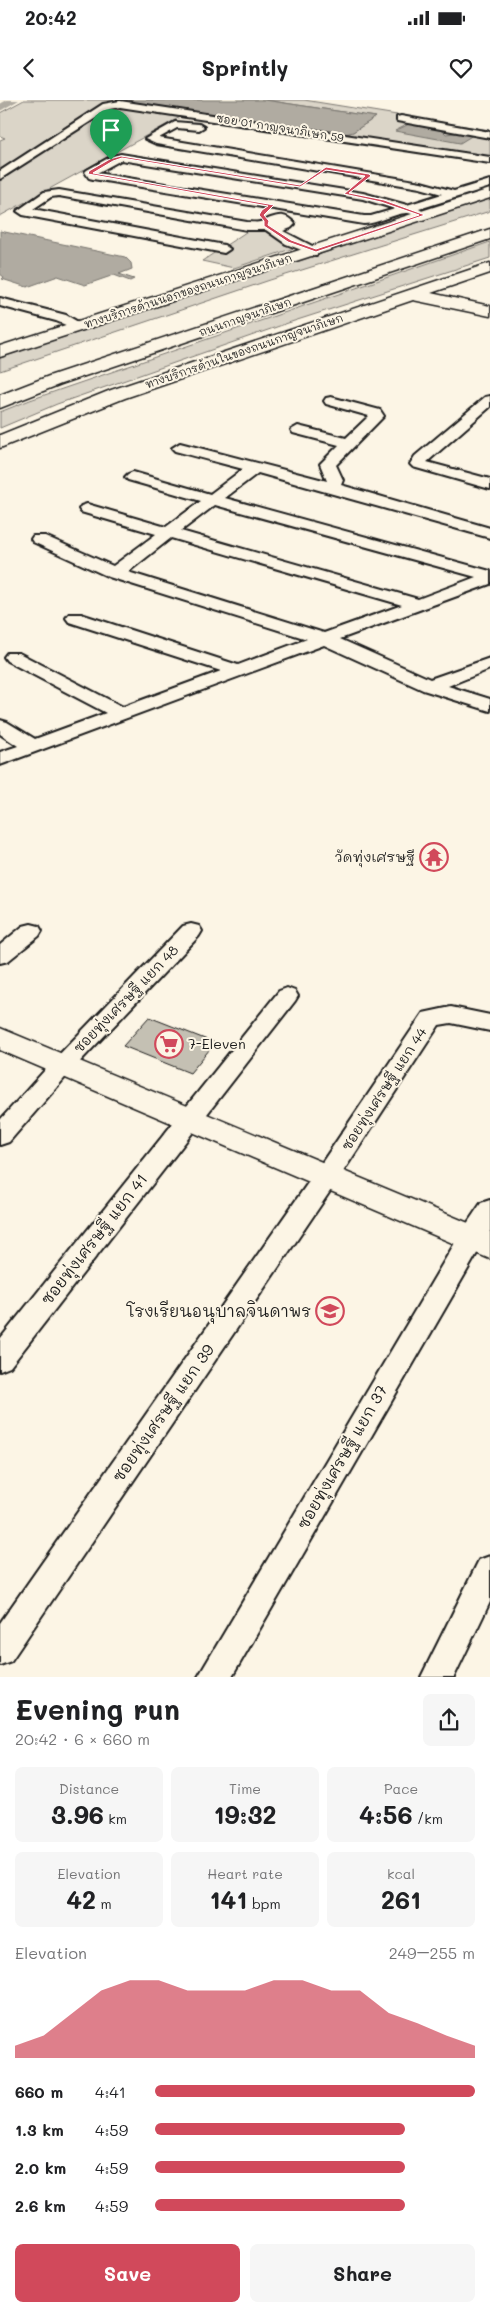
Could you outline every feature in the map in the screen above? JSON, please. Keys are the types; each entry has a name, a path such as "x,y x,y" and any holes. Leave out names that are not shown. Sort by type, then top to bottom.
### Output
{"main road":[{"name":"ทางบริการด้านนอกของถนนกาญจนาภิเษก","path":"0,352 490,193"},
{"name":"ถนนกาญจนาภิเษก","path":"46,366 490,219"},
{"name":"ถนนกาญจนาภิเษก","path":"0,402 55,380 490,234"},
{"name":"ทางบริการด้านในของถนนกาญจนาภิเษก","path":"0,442 118,394 490,268"},
{"path":"411,294 490,311"},
{"path":"0,1038 189,1120 480,1242"}],"street":[{"name":"ซอย 01 กาญจนาภิเษก 59","path":"0,176 108,106 120,104 490,160"},
{"path":"401,119 490,135"},
{"path":"213,130 175,125 150,139 156,142 383,178 432,187 454,194"},
{"path":"258,158 270,149"},
{"path":"423,215 406,209 382,201 121,157 91,172 93,176 364,220 406,209 490,183"},
{"path":"273,206 326,168"},
{"path":"383,178 395,168"},
{"path":"200,193 228,174"},
{"path":"345,194 369,176"},
{"path":"224,249 23,211 48,194 59,193 248,226 274,224"},
{"path":"273,206 274,224 290,241 322,248"},
{"path":"158,237 190,216"},
{"path":"0,302 61,318 78,326"},
{"path":"490,400 420,459 418,464 490,484"},
{"path":"331,401 377,414 377,417 328,464 335,480 332,487"},
{"path":"298,430 348,443"},
{"path":"180,448 332,487 490,533"},
{"path":"115,573 254,468"},
{"path":"134,477 490,577"},
{"path":"87,509 418,604"},
{"path":"39,539 115,573 324,639 430,686 490,705"},
{"path":"0,759 490,577"},
{"path":"75,618 238,671"},
{"path":"13,656 122,714"},
{"path":"430,686 490,663"},
{"path":"0,726 34,747"},
{"path":"0,956 31,931"},
{"name":"ซอยทุ่งเศรษฐี แยก 48","path":"0,1136 62,1066 191,931"},
{"name":"ซอยทุ่งเศรษฐี แยก 41","path":"0,1359 287,996"},
{"name":"ซอยทุ่งเศรษฐี แยก 44","path":"326,1177 431,1019 451,1015 490,1023"},
{"name":"ซอยทุ่งเศรษฐี แยก 39","path":"0,1650 326,1177"},
{"name":"ซอยทุ่งเศรษฐี แยก 37","path":"214,1677 480,1242 490,1210"},
{"path":"437,1677 490,1570"}],"shaded area":[{"path":"24,100 129,100 346,134 353,132 376,117 265,100 304,100 490,130 490,159 184,115 0,216 0,140 5,138 0,136 0,113"},
{"path":"129,100 265,100 376,117 353,132 346,134"},
{"path":"409,124 441,129 446,134 462,132 473,135 460,143 395,131"},
{"path":"490,197 490,211 270,280 0,371 0,358"},
{"path":"264,228 297,247 234,268 202,261 249,230"},
{"path":"0,231 125,257 131,263 132,269 119,274 134,279 130,281 114,275 85,285 58,276 27,287 2,279 4,277 0,274"},
{"path":"490,242 490,258 288,323 57,404 0,428 0,412 30,400"}],"building":[{"name":"7-Eleven","path":"149,1017 215,1043 190,1073 123,1046"}],"waterway":[{"path":"0,108 14,100"}],"place":[{"name":"วัดทุ่งเศรษฐี","path":"434,857"},
{"name":"7-Eleven","path":"169,1044"},
{"name":"โรงเรียนอนุบาลจินดาพร","path":"330,1311"}],"route":[{"path":"121,157 300,186 326,168 369,176 345,194 382,201 423,215 316,250 290,241 266,226 266,221 262,215 263,211 273,206 90,174 111,160 121,157"}]}
